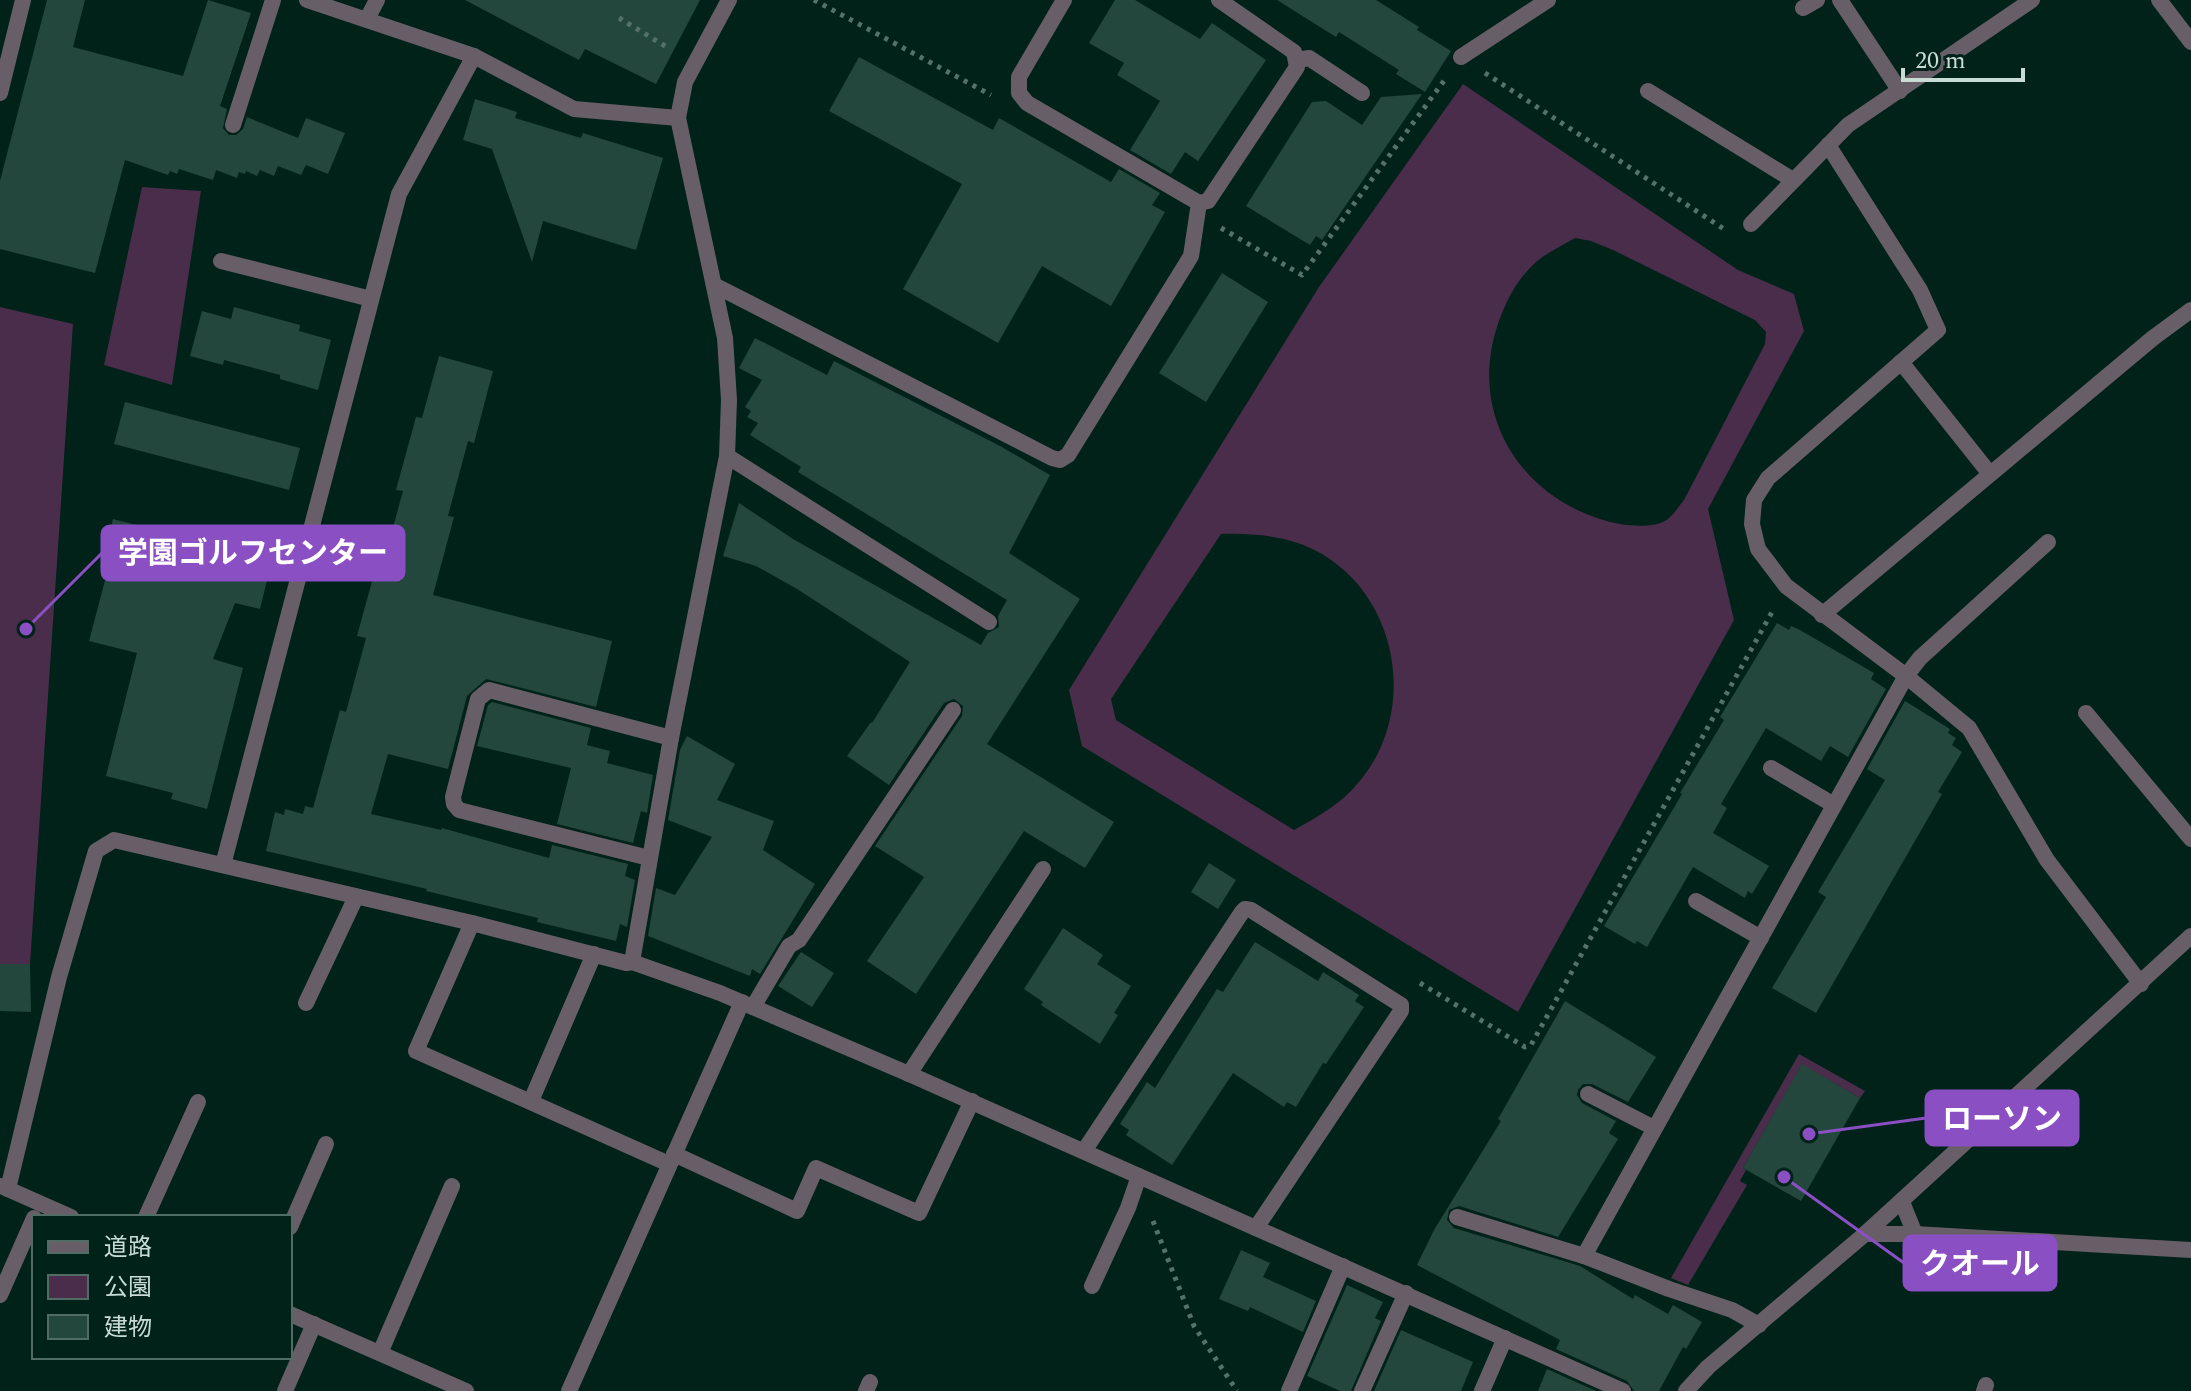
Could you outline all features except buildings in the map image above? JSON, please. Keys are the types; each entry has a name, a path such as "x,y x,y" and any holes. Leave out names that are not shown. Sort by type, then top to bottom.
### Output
{"street":[{"path":"0,93 23,0"},
{"path":"233,125 273,0"},
{"path":"307,0 474,56 574,109 678,118"},
{"path":"367,19 377,0"},
{"path":"632,962 671,738 727,456 729,400 725,338 678,118 685,82 729,0"},
{"path":"1064,0 1019,77 1019,93 1027,103 1199,203 1208,201 1297,67 1294,52 1219,0"},
{"path":"1461,57 1548,0"},
{"path":"1840,0 1900,91"},
{"path":"1751,224 1848,125 2032,0"},
{"path":"2163,1 2191,42"},
{"path":"223,865 399,194 474,56"},
{"path":"1297,60 1309,58 1362,93"},
{"path":"1648,91 1793,180"},
{"path":"1828,145 1920,290 1938,330 1768,478 1754,500 1752,524 1758,549 1786,586 1906,676 1969,728 2047,860 2141,984"},
{"path":"716,286 1060,460 1068,455 1191,256 1199,203"},
{"path":"221,261 371,299"},
{"path":"1822,615 2153,338 2191,310"},
{"path":"1901,362 1990,474"},
{"path":"727,456 989,622"},
{"path":"1584,1256 1906,676 1920,658 2048,542"},
{"path":"649,858 459,810 453,797 478,699 489,690 671,738"},
{"path":"569,1391 672,1159 747,1004 789,946 799,940 953,710"},
{"path":"2086,713 2191,839"},
{"path":"1771,768 1834,805"},
{"path":"36,1213 4,1188 59,977 96,851 114,840 632,962 747,1004 972,1101 1623,1391"},
{"path":"909,1074 1043,869"},
{"path":"306,1003 356,897"},
{"path":"1696,901 1761,938"},
{"path":"1084,1151 1245,909 1401,1005 1401,1011 1256,1228"},
{"path":"472,923 416,1051 797,1211 816,1168 919,1213 972,1101"},
{"path":"1686,1391 1708,1367 1902,1202 2191,936"},
{"path":"531,1101 594,954"},
{"path":"1588,1094 1654,1128"},
{"path":"147,1215 198,1102"},
{"path":"292,1222 326,1144"},
{"path":"1092,1286 1128,1208 1139,1176"},
{"path":"380,1353 452,1186"},
{"path":"1902,1202 1915,1234"},
{"path":"1457,1217 1584,1256 1732,1310 1759,1325"},
{"path":"0,1295 32,1222"},
{"path":"1865,1234 1915,1234 2191,1250"},
{"path":"1289,1391 1343,1266"},
{"path":"1362,1391 1406,1293"},
{"path":"292,1315 466,1391"},
{"path":"285,1391 314,1324"},
{"path":"1482,1391 1505,1338"}],"path":[{"path":"814,0 990,94 1001,97 1019,93"},
{"path":"619,18 695,64"},
{"path":"1197,223 1214,223 1302,275 1461,57 1739,239 1751,224"},
{"path":"1401,1005 1421,982 1525,1047 1531,1045 1786,586"},
{"path":"1128,1208 1153,1220 1194,1326 1237,1391"}],"green space":[{"path":"1463,84 1738,270 1794,294 1804,331 1708,509 1734,620 1518,1012 1082,746 1069,690 1319,287","holes":["1575,238 1613,250 1755,320 1766,332 1765,344 1684,500 1668,519 1657,524 1620,524 1587,514 1557,499 1532,478 1512,454 1498,425 1490,394 1490,361 1503,310 1527,271 1548,253","1221,534 1273,537 1298,543 1322,554 1348,574 1369,599 1383,628 1392,660 1394,692 1389,725 1377,755 1344,797 1294,830 1116,720 1111,699"]},
{"path":"142,187 201,191 172,385 104,365"},
{"path":"0,307 73,324 30,964 0,964"},
{"path":"1799,1054 1865,1091 1860,1098 1802,1065 1743,1168 1746,1170 1740,1181 1747,1185 1688,1285 1671,1278"}],"place":[{"name":"学園ゴルフセンター","path":"26,629"},
{"name":"ローソン","path":"1809,1134"},
{"name":"クオール","path":"1784,1177"}]}
